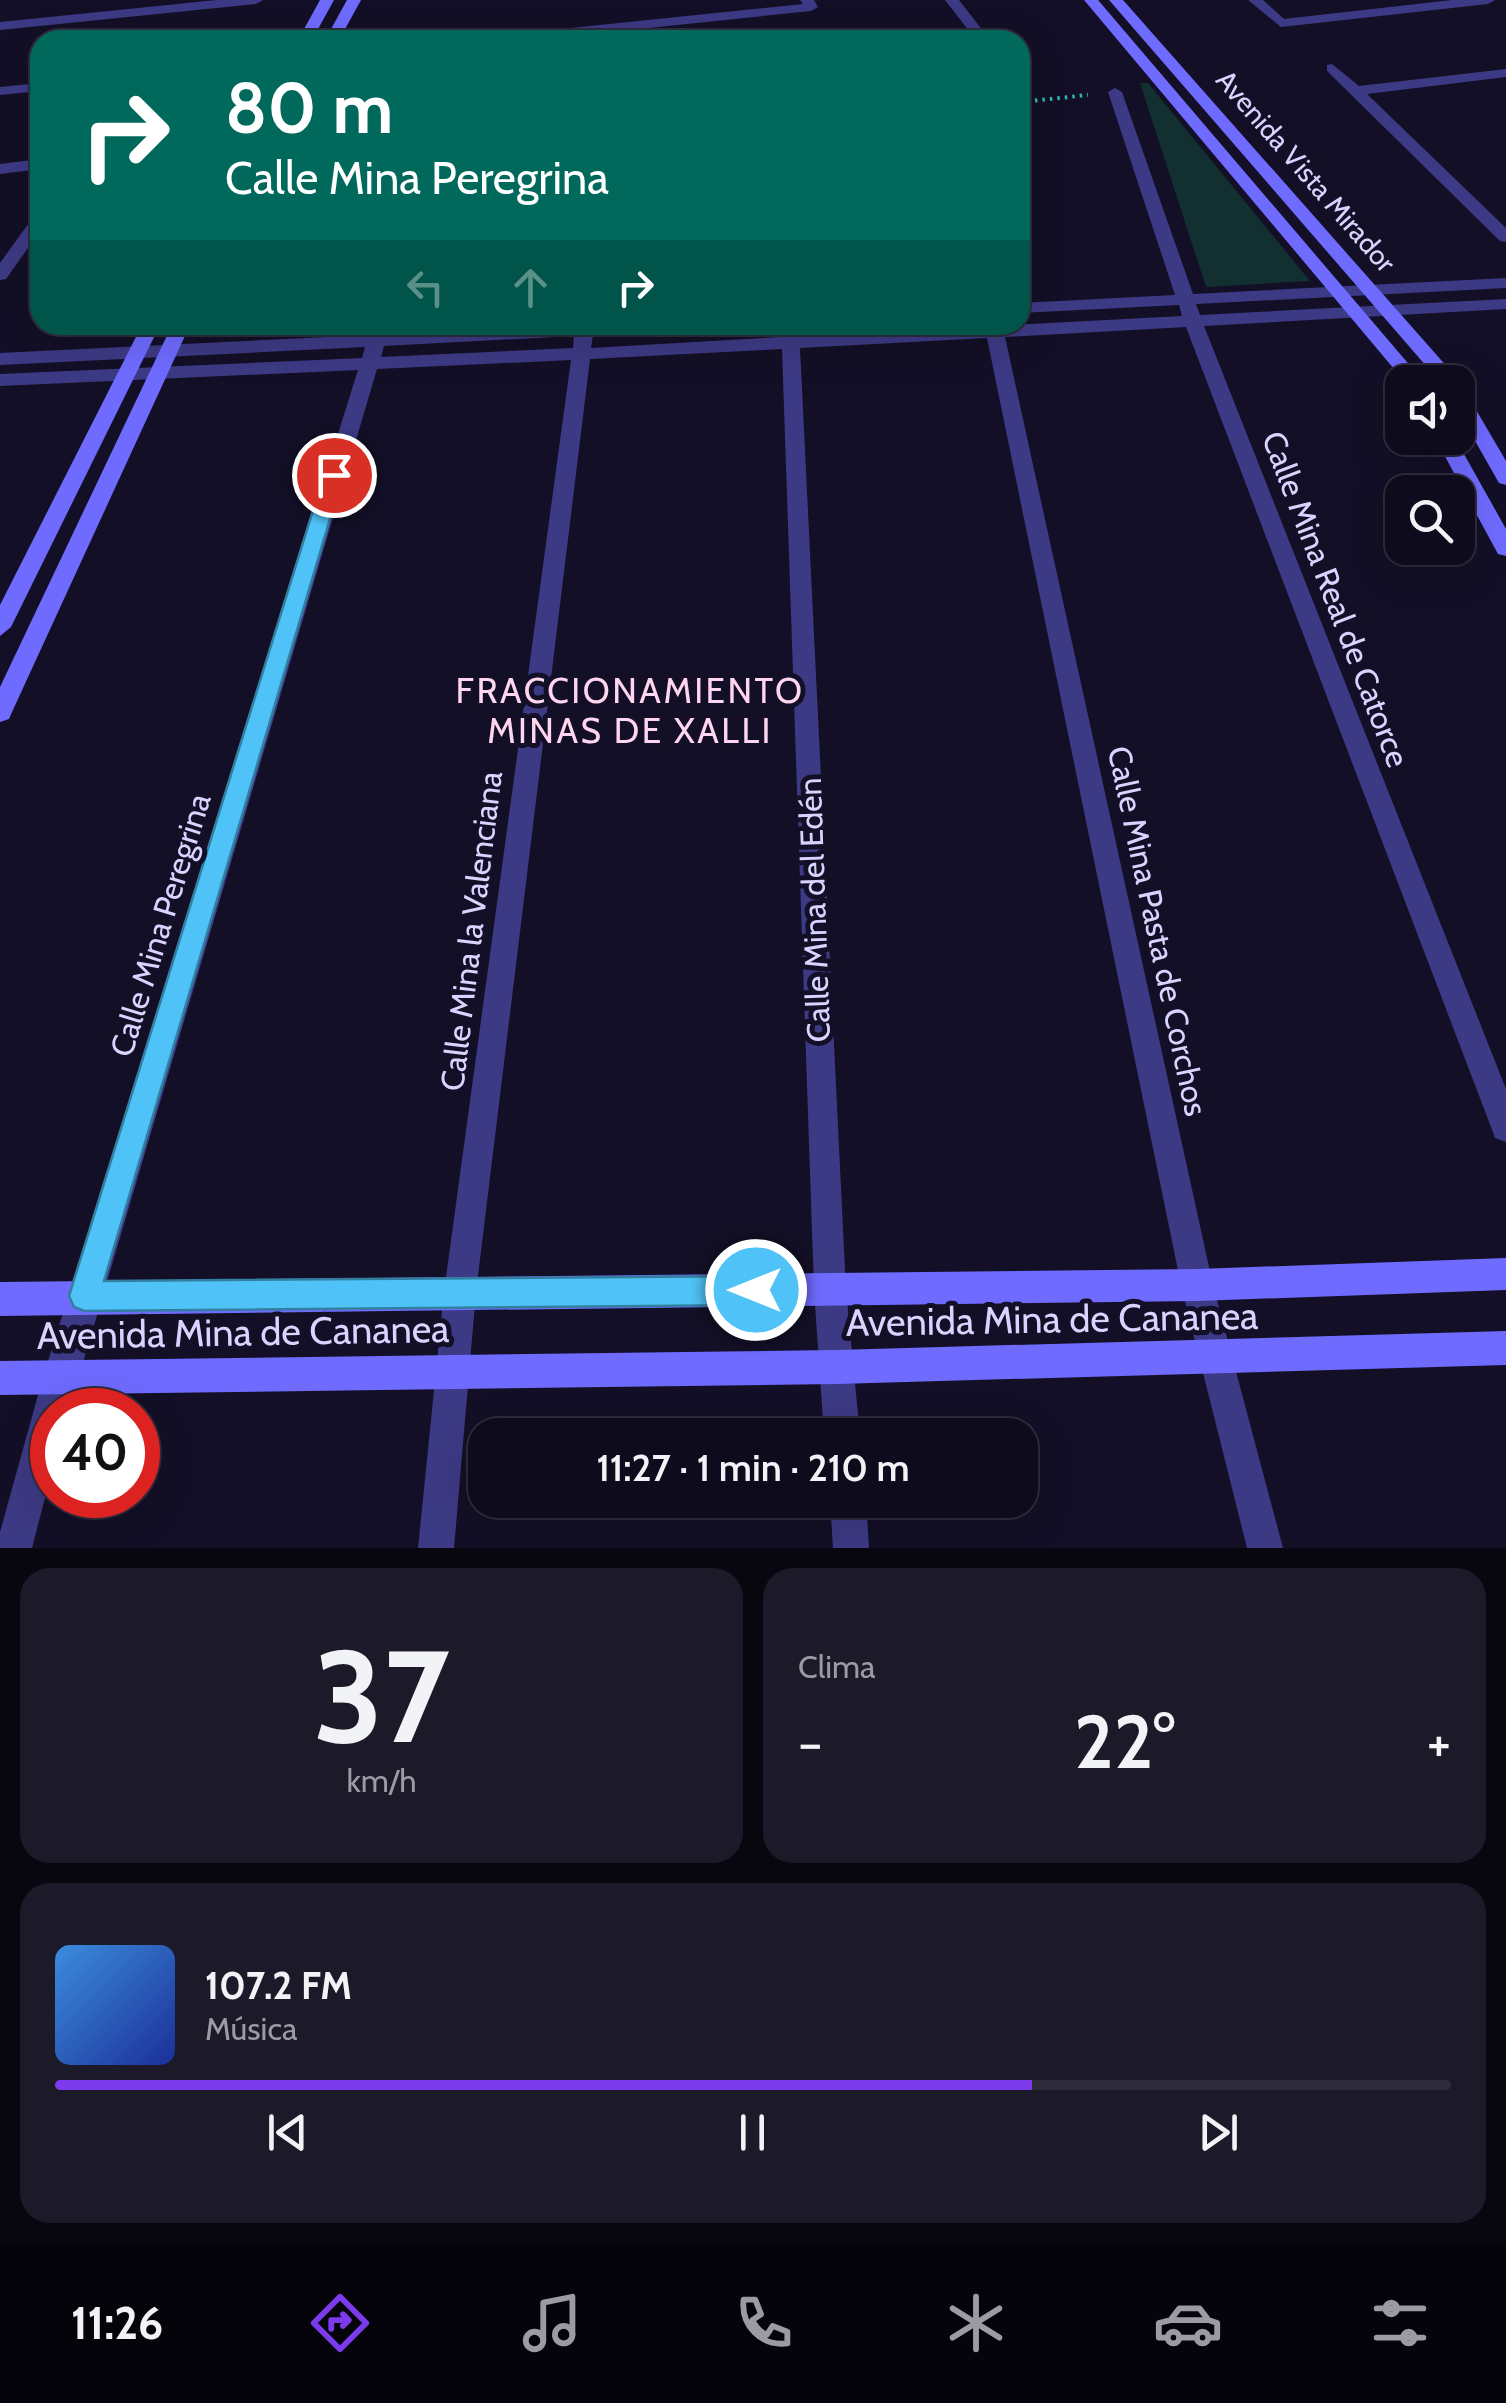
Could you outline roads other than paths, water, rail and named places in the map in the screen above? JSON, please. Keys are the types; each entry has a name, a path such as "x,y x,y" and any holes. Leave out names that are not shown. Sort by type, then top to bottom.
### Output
{"street":[{"path":"0,26 256,0"},
{"path":"310,30 327,0"},
{"path":"338,30 354,0"},
{"path":"589,30 811,7 807,0"},
{"path":"952,0 974,30"},
{"name":"Avenida Vista Mirador","path":"1090,0 1400,365"},
{"name":"Avenida Vista Mirador","path":"1116,0 1436,365"},
{"path":"1255,0 1281,23 1488,0"},
{"path":"1150,66 1175,63"},
{"path":"1332,68 1506,237"},
{"path":"1356,91 1506,73"},
{"path":"0,91 30,88"},
{"name":"Calle Mina Real de Catorce","path":"1114,92 1190,310 1506,1127"},
{"path":"0,169 30,165"},
{"path":"0,275 30,234"},
{"path":"1030,325 1340,292 1506,284"},
{"path":"1030,308 1357,312 1506,304"},
{"path":"0,628 146,335"},
{"path":"0,710 176,335"},
{"path":"0,359 375,343 721,335"},
{"name":"Calle Mina del Edén","path":"790,335 830,1290 841,1418"},
{"name":"Calle Mina Pasta de Corchos","path":"995,335 1197,1285 1264,1548"},
{"name":"Calle Mina la Valenciana","path":"436,1548 460,1292 583,337"},
{"path":"0,380 156,373 375,343"},
{"name":"Calle Mina Peregrina","path":"14,1548 60,1376 375,343"},
{"path":"1475,424 1506,478"},
{"path":"1454,455 1506,548"},
{"name":"Avenida Mina de Cananea","path":"0,1299 1197,1285 1506,1274"},
{"name":"Avenida Mina de Cananea","path":"0,1378 837,1367 1506,1348"},
{"path":"850,1518 852,1548"}],"district":[{"name":"FRACCIONAMIENTO MINAS DE XALLI","path":"630,710"}]}
